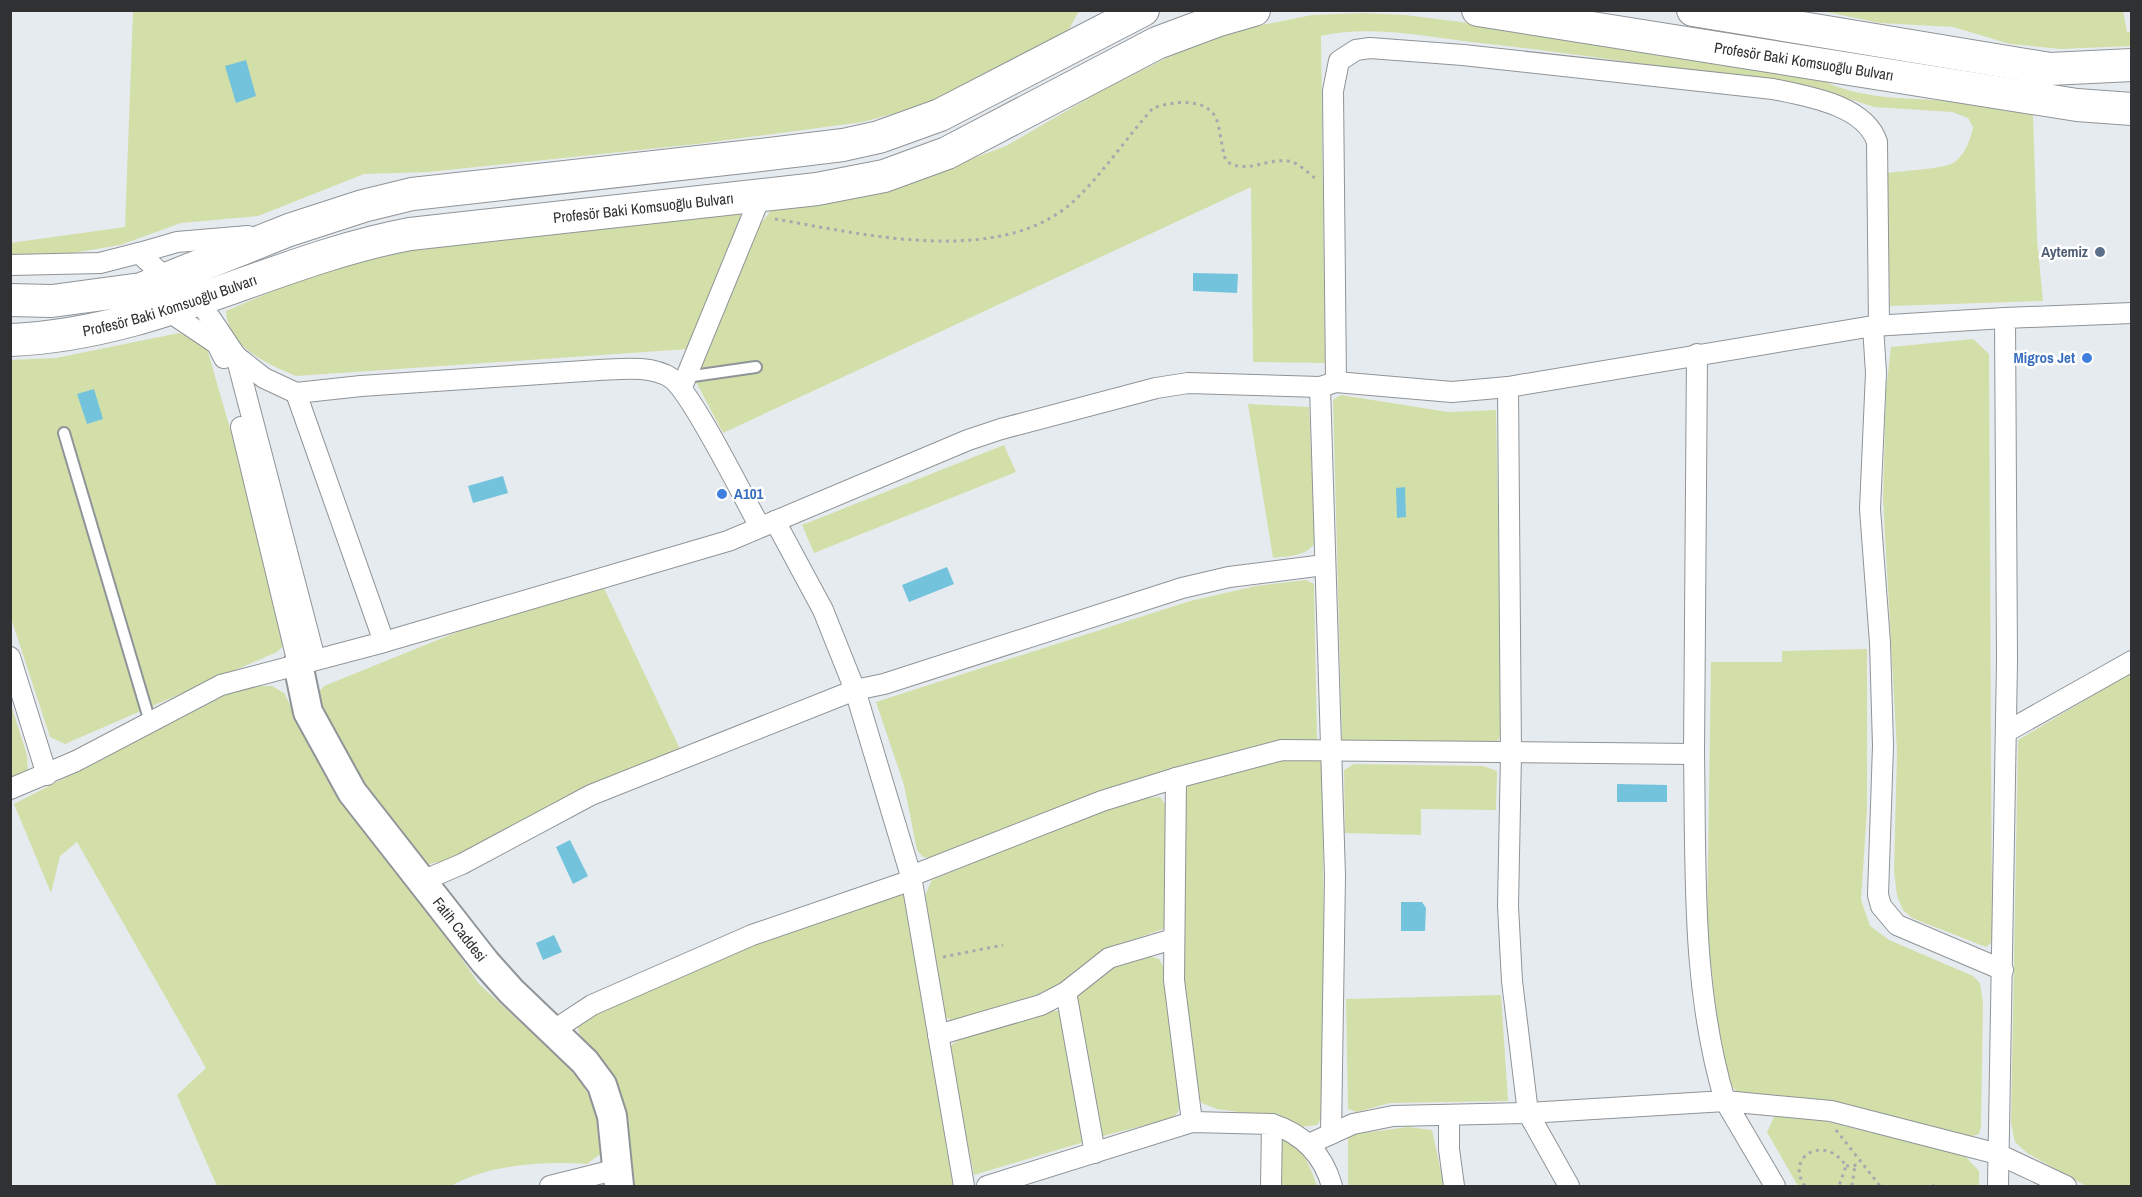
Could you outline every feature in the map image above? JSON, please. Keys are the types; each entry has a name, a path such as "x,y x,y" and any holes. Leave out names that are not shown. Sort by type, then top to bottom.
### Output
{"main road":[{"name":"Profesör Baki Komsuoğlu Bulvarı","path":"10,300 52,301 154,284 289,230 363,206 412,194 843,145 879,137 940,115 1093,29 1143,10"},
{"name":"Profesör Baki Komsuoğlu Bulvarı","path":"10,340 82,332 168,311 345,249 387,238 575,214 757,205 917,166 1001,126 1157,43 1216,21 1254,10"},
{"name":"Profesör Baki Komsuoğlu Bulvarı","path":"1478,10 2032,99 2100,108 2132,109"},
{"path":"1703,11 1804,20 2049,69 2132,65"}],"street":[{"path":"1331,1134 1335,910 1324,565 1335,193 1335,76 1339,61 1356,50 1463,55 1800,95 1843,110 1873,129 1877,142 1876,373 1870,509 1880,643 1883,746 1878,895 1881,906 1897,925 2003,970"},
{"path":"684,382 757,205"},
{"path":"10,265 100,262 177,242 227,240 289,230"},
{"path":"139,253 168,311 217,344 224,358 307,661"},
{"path":"100,262 117,277 154,284 199,301 236,356 264,378 296,393 361,386 627,369 659,373 684,382 768,524 823,610 855,690 911,878 964,1186"},
{"path":"10,789 47,774 221,685 384,642 691,553 768,524 968,440 1156,388 1204,382 1328,384 1452,392 1508,387 1876,326 2132,313"},
{"path":"1998,1186 2006,732 2005,318"},
{"path":"1697,354 1694,754 1701,973 1706,1025 1725,1101 1775,1186"},
{"path":"236,356 307,661"},
{"path":"1508,387 1511,754 1508,906 1512,981 1528,1113 1569,1186"},
{"path":"296,393 384,642"},
{"path":"422,881 462,864 591,795 855,690 884,684 1182,588 1229,577 1324,565"},
{"path":"10,657 47,774"},
{"name":"Fatih Caddesi","path":"307,661 308,712 334,763 375,824 485,962 511,991 585,1062 602,1085 612,1116 618,1178"},
{"path":"2006,732 2132,661"},
{"path":"554,1030 592,1005 752,935 911,878 1102,801 1176,778 1282,750 1694,754"},
{"path":"1176,778 1173,939 1177,1008 1192,1122"},
{"path":"938,1035 1026,1010 1066,992 1116,954 1173,939"},
{"path":"1066,992 1095,1153"},
{"path":"1309,1144 1353,1124 1393,1116 1528,1113 1725,1101 1821,1110 1998,1154 2066,1186"},
{"path":"1449,1116 1449,1149 1454,1186"},
{"path":"987,1186 1192,1122 1272,1124 1295,1133 1309,1144 1324,1166 1332,1186"},
{"path":"1271,1186 1272,1124"},
{"path":"550,1186 618,1178"}],"lane":[{"path":"684,382 756,367"},
{"path":"64,433 150,722"}],"path":[{"path":"757,205 869,235 947,242 984,240 1018,232 1049,217 1075,200 1153,108 1168,102 1201,105 1210,111 1218,122 1226,161 1235,167 1252,167 1286,160 1296,163 1335,193"},
{"path":"925,959 957,956 1003,945"},
{"path":"1821,1110 1860,1164 1880,1186"},
{"path":"1805,1186 1800,1168 1802,1161 1810,1152 1830,1151 1846,1166"},
{"path":"1846,1166 1860,1164"},
{"path":"1852,1186 1855,1165"},
{"path":"1839,1186 1846,1166"},
{"path":"1932,1186 1938,1186"}],"green space":[{"path":"133,11 1079,11 1068,31 955,92 903,111 863,122 697,144 428,172 364,174 258,216 181,223 120,245 67,254 11,257 10,243 125,227"},
{"path":"1822,11 2123,11 2127,32 2131,32 2131,46 2061,49 2010,44 1953,27 1880,23"},
{"path":"1363,13 1405,15 1469,23 1826,82 1870,95 1956,102 2033,114 2037,239 2043,301 1890,306 1887,173 1953,163 1964,152 1971,137 1973,127 1968,118 1952,112 1874,107 1825,91 1788,83 1550,51 1377,31 1358,31 1321,36 1325,363 1253,362 1251,187 723,433 695,380 754,232 773,208 912,181 1006,146 1101,91 1188,47 1247,28 1312,15"},
{"path":"742,213 688,349 296,376 273,366 251,352 241,344 228,324 226,311 317,272 427,245"},
{"path":"179,333 206,345 287,627 284,645 277,652 65,744 50,737 11,618 10,360 56,358"},
{"path":"1973,339 1989,354 1992,942 1986,947 1912,918 1903,910 1897,896 1894,871 1897,751 1883,498 1886,391 1891,347"},
{"path":"1341,395 1448,412 1496,410 1502,730 1499,739 1492,744 1349,743 1342,740 1333,400"},
{"path":"1248,404 1309,407 1315,543 1302,553 1273,558"},
{"path":"1004,445 1016,472 814,553 802,525"},
{"path":"1306,580 1314,584 1317,740 1268,746 1170,770 1072,803 931,858 923,857 917,850 904,785 876,702 1190,601 1256,586"},
{"path":"603,586 681,751 458,857 425,865 414,860 321,722 317,694 324,686 492,618"},
{"path":"1867,649 1867,809 1861,900 1870,926 1889,940 1973,976 1980,983 1983,1003 1981,1126 1979,1134 1969,1137 1818,1100 1738,1093 1728,1081 1719,1036 1707,929 1711,662 1782,662 1782,651"},
{"path":"2131,673 2131,1186 2086,1186 2027,1153 2015,1142 2011,1123 2018,740"},
{"path":"252,686 272,686 284,693 324,771 356,821 445,934 479,984 574,1071 595,1105 603,1152 587,1164 553,1163 517,1166 482,1173 451,1186 217,1186 177,1095 206,1068 77,842 60,856 51,893 14,804 231,692"},
{"path":"10,702 27,755 28,772 11,778"},
{"path":"1270,759 1322,759 1325,1031 1322,1117 1317,1125 1299,1127 1273,1117 1217,1109 1202,1103 1196,1094 1178,925 1186,790 1192,778"},
{"path":"1354,764 1483,766 1497,771 1496,810 1421,809 1421,835 1345,833 1344,770"},
{"path":"1160,797 1168,809 1167,923 1163,929 1100,951 1074,976 1051,990 955,1022 945,1017 925,895 932,880 1103,809 1146,798"},
{"path":"905,893 953,1186 625,1186 577,1026 585,1018 743,947"},
{"path":"1149,956 1159,959 1163,966 1180,1103 1178,1112 1173,1118 1099,1137 1072,996 1117,965"},
{"path":"1501,995 1508,1101 1390,1103 1357,1112 1348,1109 1346,999"},
{"path":"1039,1011 1061,1011 1084,1142 974,1175 950,1057 950,1046 965,1035"},
{"path":"1775,1115 1825,1121 1965,1156 1979,1171 1979,1186 1798,1186 1767,1132"},
{"path":"1408,1127 1432,1130 1444,1186 1348,1186 1348,1135"},
{"path":"1280,1139 1294,1145 1299,1150 1317,1186 1275,1186"}],"water":[{"path":"246,60 256,96 236,103 225,66"},
{"path":"1193,273 1238,274 1237,293 1193,291"},
{"path":"94,389 103,419 87,424 77,394"},
{"path":"503,476 508,493 473,503 468,486"},
{"path":"1405,487 1406,517 1397,518 1396,488"},
{"path":"947,567 954,584 909,602 902,585"},
{"path":"1617,784 1667,785 1667,802 1617,802"},
{"path":"570,840 588,876 573,884 556,847"},
{"path":"1401,902 1422,902 1426,908 1425,931 1401,931"},
{"path":"554,935 562,952 543,960 536,943"}],"place":[{"name":"Aytemiz","path":"2100,252"},
{"name":"Migros Jet","path":"2087,358"},
{"name":"A101","path":"722,494"}]}
